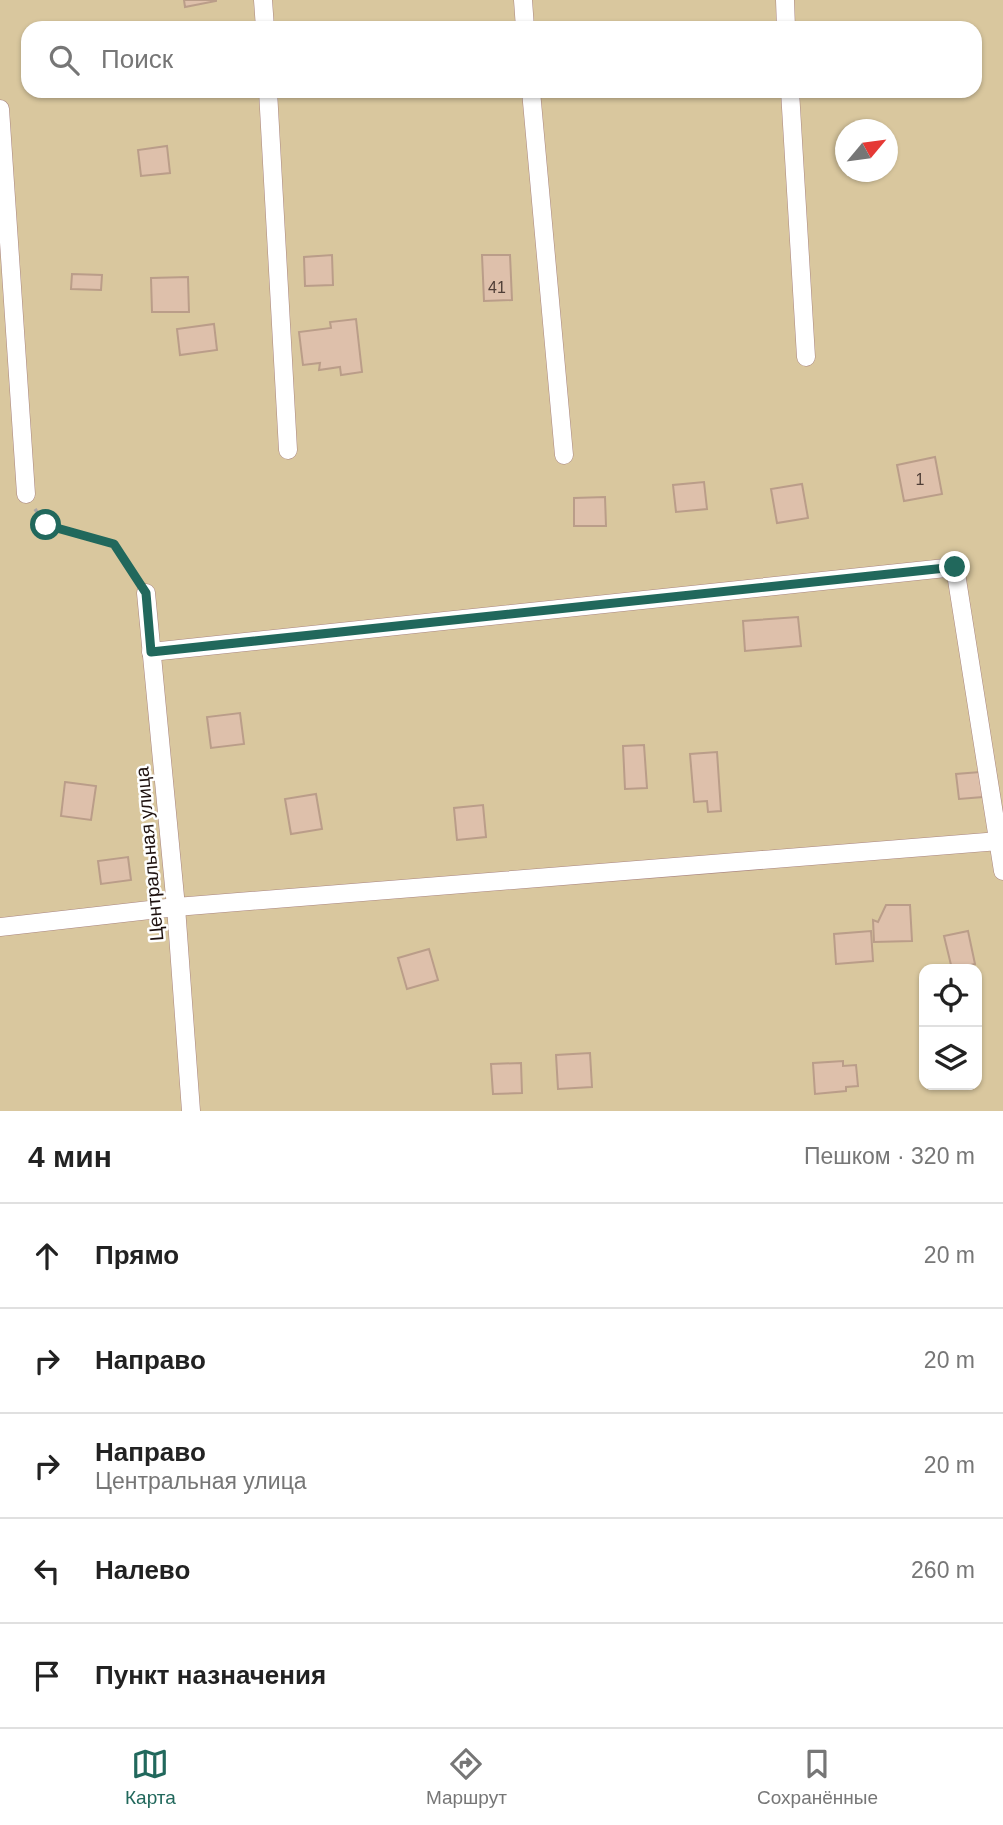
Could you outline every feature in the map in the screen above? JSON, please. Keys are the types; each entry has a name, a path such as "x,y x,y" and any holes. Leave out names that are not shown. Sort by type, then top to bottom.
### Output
{"street":[{"path":"263,0 264,21"},
{"path":"523,0 524,21"},
{"path":"785,0 786,21"},
{"path":"268,98 288,450"},
{"path":"532,98 564,455"},
{"path":"790,98 806,357"},
{"path":"0,109 26,494"},
{"path":"151,652 955,567 1003,872"},
{"name":"Центральная улица","path":"146,593 176,908 191,1111"},
{"path":"0,927 176,908 999,841"}],"path":[{"path":"26,494 46,525 114,544 146,593"}],"shaded area":[{"path":"0,0 1003,0 1003,1111 0,1111"}],"building":[{"path":"184,0 216,0 216,1 185,7"},
{"path":"167,146 170,173 141,176 138,150"},
{"path":"332,255 333,285 305,286 304,257"},
{"path":"482,255 510,255 512,300 484,301"},
{"path":"72,274 102,275 101,290 71,289"},
{"path":"188,277 189,312 152,312 151,278"},
{"path":"356,319 362,372 341,375 340,367 319,370 320,363 303,365 299,332 331,328 330,322"},
{"path":"214,324 217,350 180,355 177,329"},
{"path":"935,457 942,494 904,501 897,465"},
{"path":"704,482 707,509 676,512 673,485"},
{"path":"802,484 808,518 777,523 771,489"},
{"path":"605,497 606,526 574,526 574,498"},
{"path":"798,617 801,646 745,651 743,621"},
{"path":"240,713 244,744 211,748 207,717"},
{"path":"644,745 647,788 625,789 623,746"},
{"path":"717,752 721,811 708,812 707,801 694,802 690,754"},
{"path":"980,772 983,797 959,799 956,774"},
{"path":"65,782 96,786 91,820 61,816"},
{"path":"316,794 322,829 291,834 285,799"},
{"path":"483,805 486,837 457,840 454,808"},
{"path":"128,857 131,880 101,884 98,861"},
{"path":"886,905 910,905 912,941 874,942 873,920 878,922"},
{"path":"871,931 873,961 836,964 834,934"},
{"path":"968,931 975,964 951,964 944,936"},
{"path":"429,949 438,980 407,989 398,958"},
{"path":"590,1053 592,1087 558,1089 556,1055"},
{"path":"843,1061 843,1066 856,1065 858,1086 846,1087 846,1091 815,1094 813,1063"},
{"path":"521,1063 522,1093 493,1094 491,1064"}],"route":[{"path":"46,525 114,544 146,593 151,652 955,567"}]}
